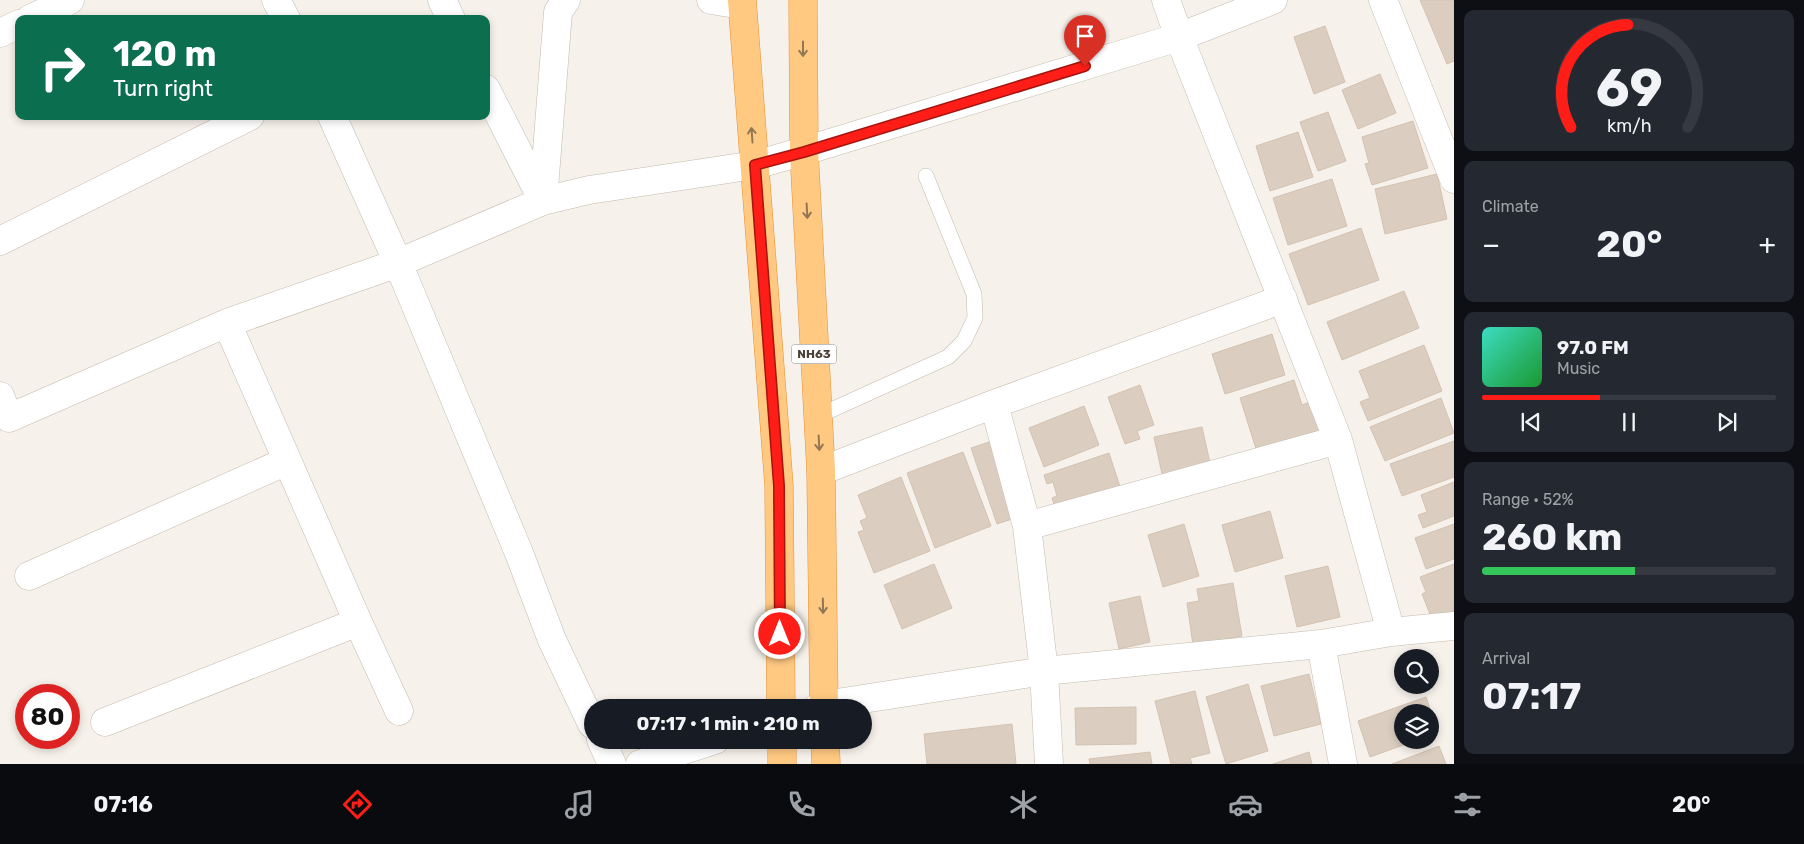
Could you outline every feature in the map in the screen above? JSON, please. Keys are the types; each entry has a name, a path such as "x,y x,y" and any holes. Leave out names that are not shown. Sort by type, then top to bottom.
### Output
{"highway":[{"name":"NH63","path":"803,0 804,152 821,471 822,699"},
{"path":"742,3 779,486 781,699"},
{"path":"782,749 782,764"},
{"path":"825,749 826,764"}],"street":[{"path":"38,15 70,0"},
{"path":"276,0 284,15"},
{"path":"442,0 449,15"},
{"path":"543,201 558,12 566,0"},
{"path":"712,0 742,3"},
{"path":"1166,0 1338,440 1391,632"},
{"path":"0,396 9,418 227,323 398,263 543,201 589,190 755,165 804,152 1179,37 1272,0"},
{"path":"1383,0 1454,179"},
{"path":"0,33 15,26"},
{"path":"490,97 543,201"},
{"path":"0,241 242,120"},
{"path":"334,120 398,263 519,553 552,640 584,707"},
{"path":"821,471 994,404 1283,299"},
{"path":"227,323 399,711"},
{"path":"994,404 1027,526 1044,671 1049,764"},
{"path":"1027,526 1338,440"},
{"path":"29,576 287,461"},
{"path":"105,722 358,622"},
{"path":"871,699 1044,671 1320,644 1391,632 1454,626"},
{"path":"1320,644 1343,764"},
{"path":"605,749 612,764"},
{"path":"640,764 687,749"}],"lane":[{"path":"818,416 948,357 964,340 975,318 974,294 926,176"}],"building":[{"path":"1420,0 1454,0 1454,61 1447,64"},
{"path":"1325,26 1345,82 1314,94 1294,37"},
{"path":"1380,74 1396,113 1358,129 1342,90"},
{"path":"1328,112 1346,161 1318,171 1300,122"},
{"path":"1413,121 1428,168 1372,185 1365,164 1369,163 1362,137"},
{"path":"1298,132 1313,177 1270,191 1256,146"},
{"path":"1437,174 1447,219 1385,234 1375,189"},
{"path":"1332,179 1347,226 1288,245 1273,198"},
{"path":"1361,228 1379,280 1308,305 1289,254"},
{"path":"1404,291 1419,328 1342,360 1327,322"},
{"path":"1272,334 1285,375 1225,394 1212,354"},
{"path":"1424,345 1442,391 1368,421 1360,402 1370,398 1359,371"},
{"path":"1294,380 1302,405 1317,399 1327,429 1257,452 1240,398"},
{"path":"1140,385 1154,425 1137,431 1140,439 1125,444 1108,397"},
{"path":"1441,398 1454,433 1385,461 1370,427"},
{"path":"1084,406 1099,445 1044,467 1029,428"},
{"path":"1202,427 1212,472 1164,483 1154,437"},
{"path":"995,440 1021,516 997,524 971,448"},
{"path":"1454,441 1454,477 1402,496 1390,464"},
{"path":"963,452 991,526 935,548 907,473"},
{"path":"1109,453 1122,493 1057,514 1052,498 1057,496 1053,482 1047,484 1044,475"},
{"path":"901,477 930,551 874,573 858,532 864,530 860,521 867,518 858,495"},
{"path":"1454,482 1454,516 1423,528 1418,515 1427,512 1421,495"},
{"path":"1270,511 1283,558 1235,572 1222,525"},
{"path":"1184,524 1199,576 1163,587 1148,535"},
{"path":"1454,524 1454,559 1426,569 1415,538"},
{"path":"934,564 952,608 902,629 884,585"},
{"path":"1454,564 1454,611 1432,619 1422,594 1426,592 1420,577"},
{"path":"1328,566 1340,617 1297,627 1285,576"},
{"path":"1233,583 1242,636 1193,645 1187,603 1199,601 1197,589"},
{"path":"1140,596 1150,642 1119,649 1109,603"},
{"path":"1309,674 1321,724 1274,736 1261,686"},
{"path":"1248,684 1268,751 1226,764 1206,697"},
{"path":"1195,691 1210,753 1190,758 1192,764 1171,764 1155,701"},
{"path":"1426,697 1428,704 1406,704"},
{"path":"1136,707 1136,744 1076,745 1075,708"},
{"path":"1394,708 1394,748 1370,757 1358,721"},
{"path":"1012,724 1016,764 927,764 924,734"},
{"path":"1439,746 1446,764 1392,764 1431,749 1439,749"},
{"path":"1150,752 1152,764 1090,764 1089,759"},
{"path":"1309,752 1312,764 1273,764"}],"route":[{"path":"780,634 779,486 755,165 804,152 1085,66"}]}
